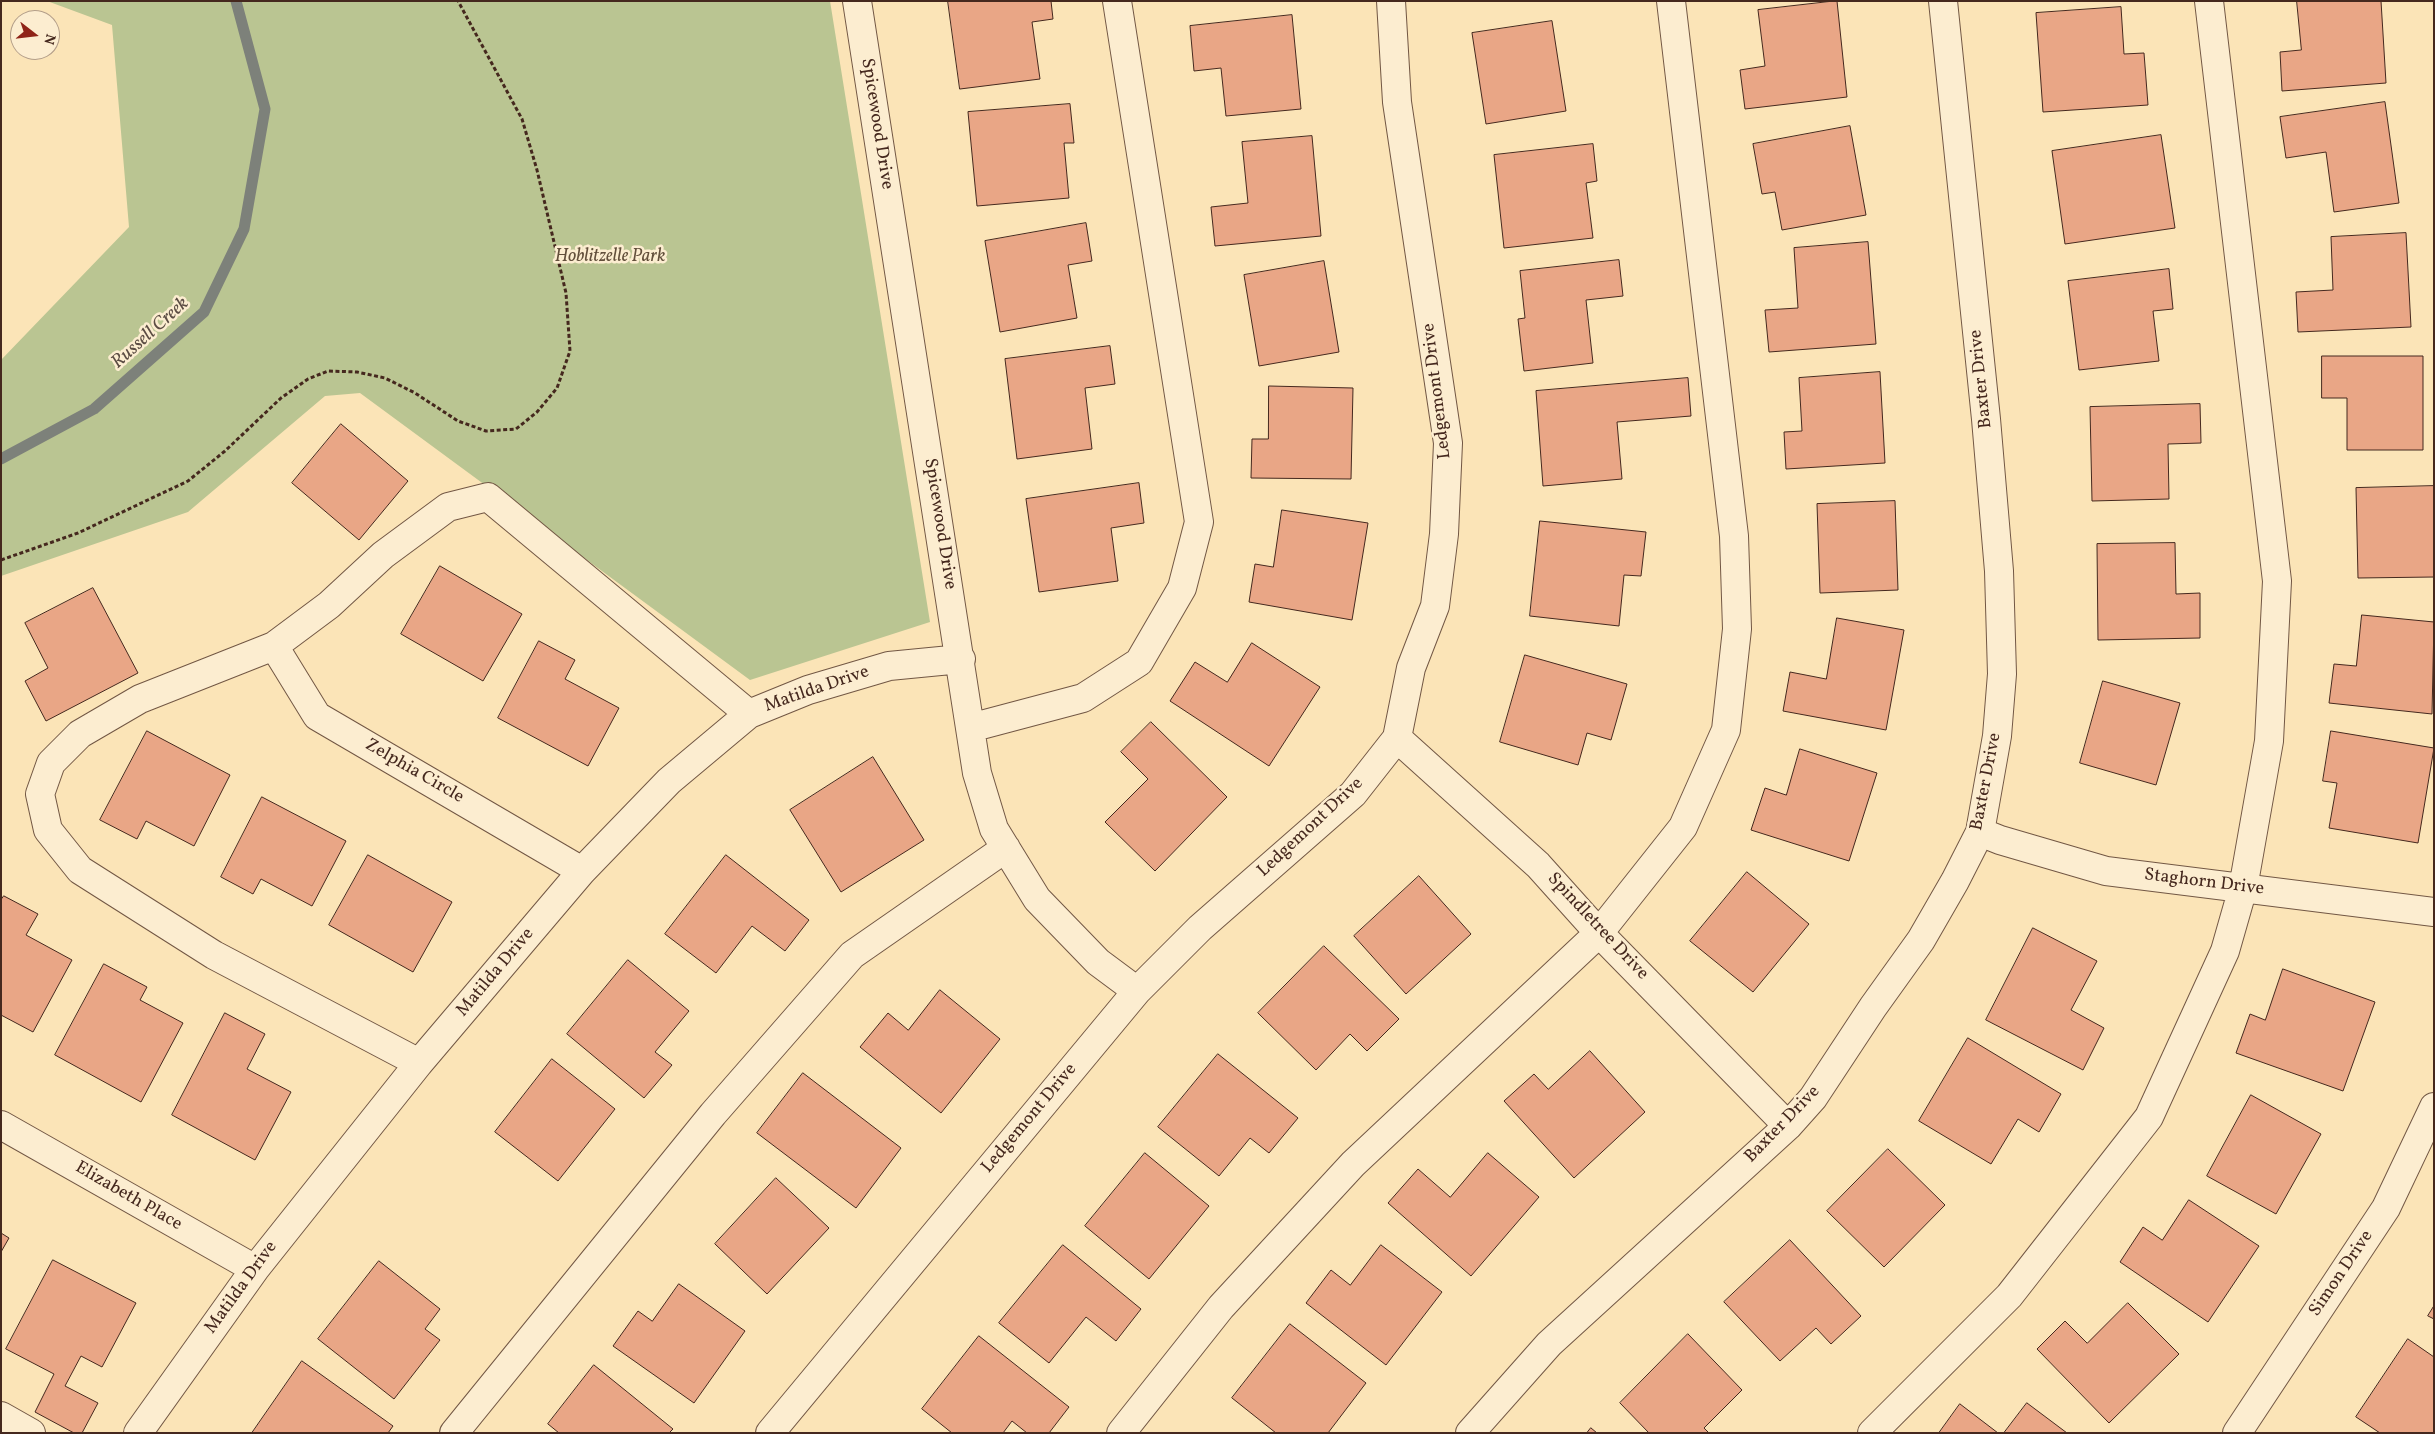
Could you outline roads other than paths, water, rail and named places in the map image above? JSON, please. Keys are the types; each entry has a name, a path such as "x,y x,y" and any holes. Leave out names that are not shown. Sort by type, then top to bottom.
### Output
{"street":[{"name":"Spicewood Drive","path":"857,1 961,659 976,772 994,829 1038,899 1098,962 1137,990"},
{"path":"970,728 1083,698 1139,662 1182,588 1200,522 1117,1"},
{"name":"Ledgemont Drive","path":"770,1433 1137,990 1200,928 1353,794 1397,738 1411,668 1435,606 1444,534 1448,443 1397,102 1391,1"},
{"path":"1121,1433 1221,1306 1353,1164 1599,933 1683,827 1726,730 1738,629 1734,536 1671,1"},
{"name":"Baxter Drive","path":"1470,1433 1549,1344 1788,1126 1813,1098 1921,940 1955,881 1980,832 1997,736 2002,683 1999,571 1986,419 1943,1"},
{"path":"1872,1433 2009,1296 2149,1117 2225,951 2244,888 2269,741 2277,581 2209,1"},
{"path":"419,1063 206,949 80,870 48,830 40,794 51,763 80,734 140,698 274,646 329,605 383,555 448,507 488,497 749,714"},
{"name":"Zelphia Circle","path":"274,646 317,716 582,871"},
{"name":"Matilda Drive","path":"138,1433 255,1269 419,1063 582,871 669,781 749,714 808,690 889,666 961,659"},
{"name":"Spindletree Drive","path":"1397,738 1538,865 1599,933 1788,1126"},
{"name":"Staghorn Drive","path":"1980,832 2000,840 2106,871 2434,912"},
{"path":"454,1433 713,1114 852,955 1006,848"},
{"name":"Simon Drive","path":"2237,1433 2386,1208 2434,1106"},
{"name":"Elizabeth Place","path":"1,1125 255,1269"},
{"path":"1,1416 31,1433"}],"waterway":[{"name":"Russell Creek","path":"1,459 94,409 204,312 244,229 265,109 236,1"}],"park label":[{"name":"Hoblitzelle Park","path":"610,258"}]}
